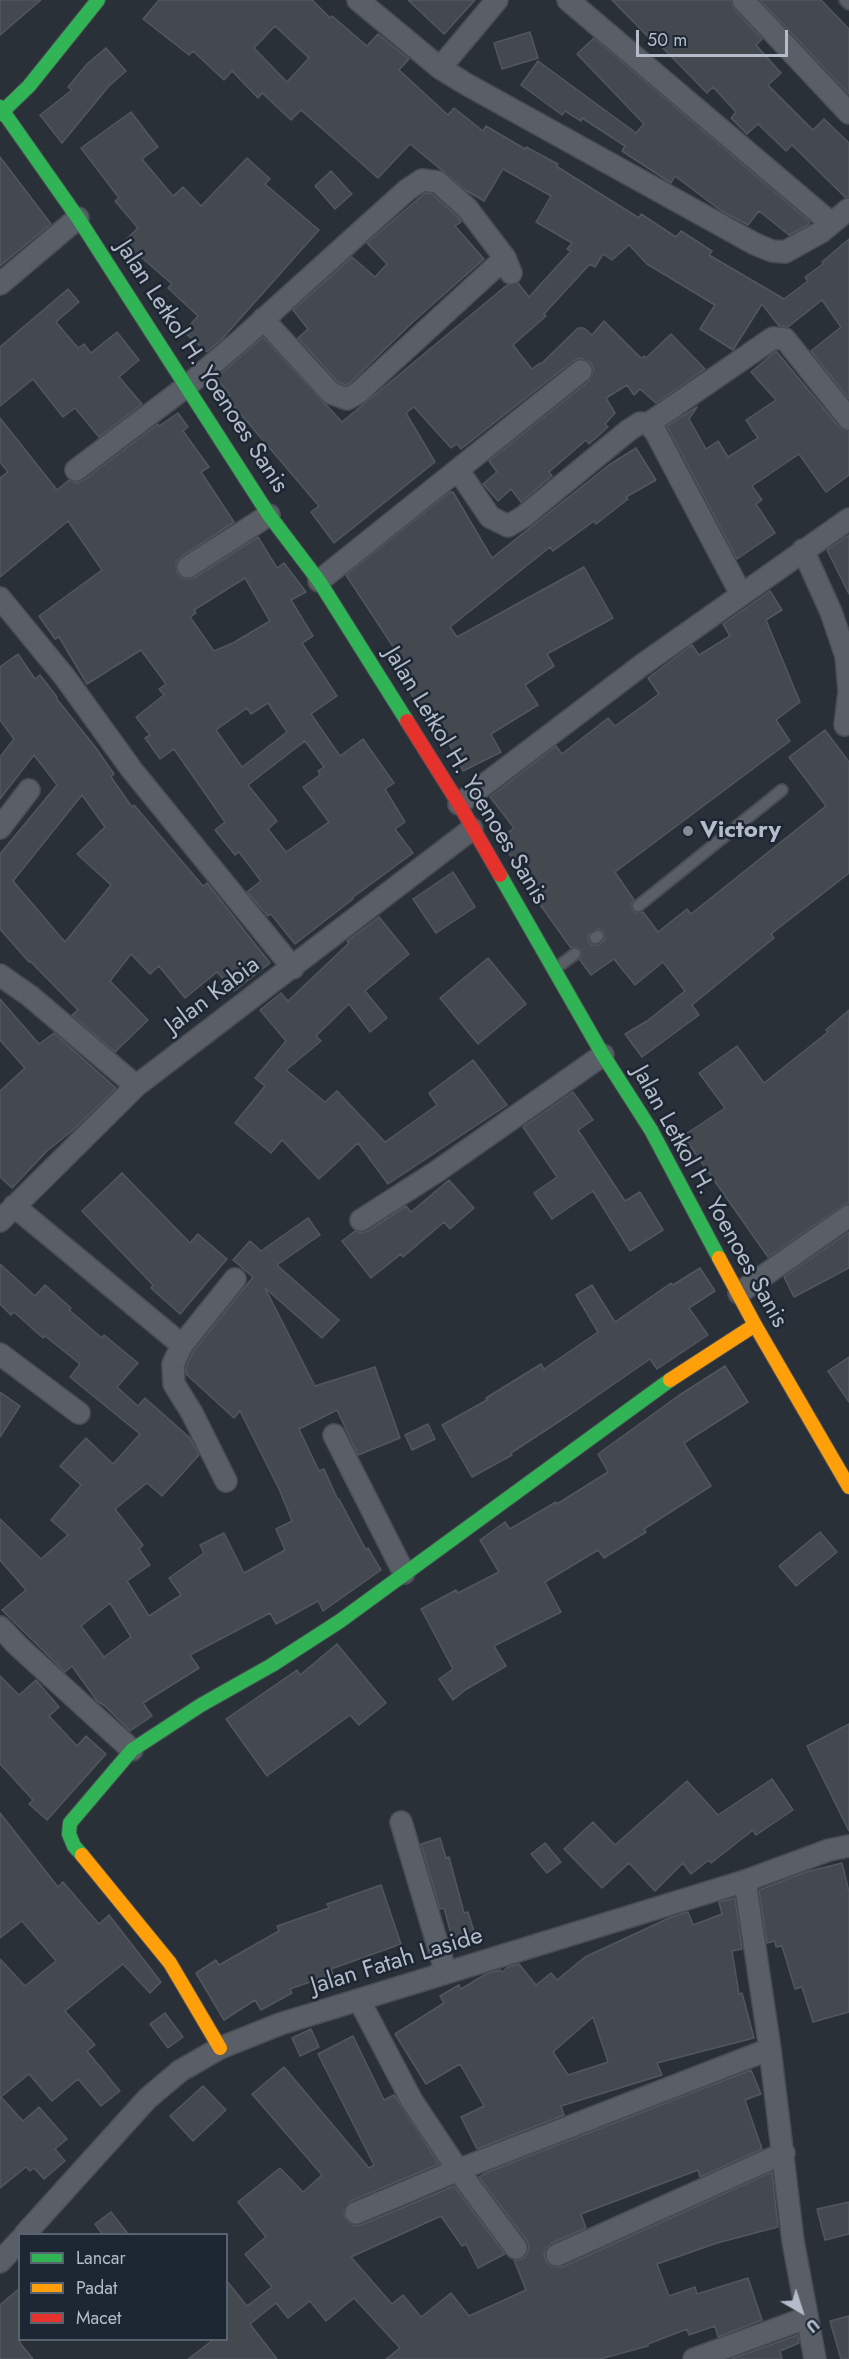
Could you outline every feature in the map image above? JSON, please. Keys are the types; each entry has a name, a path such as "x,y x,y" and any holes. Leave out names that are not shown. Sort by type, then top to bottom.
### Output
{"street":[{"path":"1,111 29,86 98,0"},
{"path":"358,0 440,68 755,244 772,251 785,252 820,232 849,208"},
{"path":"440,68 497,0"},
{"path":"568,0 831,223"},
{"path":"743,0 849,113"},
{"name":"Jalan Letkol H. Yoenoes Sanis","path":"1,111 78,218 269,514 319,581 459,804 603,1055 651,1130 755,1325 849,1487"},
{"path":"76,470 187,386 407,190 422,180 438,182 467,208 508,265 358,393 347,399 331,393 263,319"},
{"path":"0,284 78,218"},
{"path":"648,424 773,338 785,339 849,418"},
{"path":"319,581 581,371"},
{"path":"458,470 490,518 508,526 523,517 628,430 640,423 648,424 655,431 741,594"},
{"path":"188,567 269,514"},
{"path":"459,804 642,665 849,519"},
{"path":"803,550 831,612 846,656 849,691 845,725"},
{"path":"0,598 64,676 132,770 293,968"},
{"path":"0,828 28,790"},
{"name":"Jalan Kabia","path":"7,1214 136,1086 472,829"},
{"path":"0,975 30,996 136,1086"},
{"path":"361,1220 436,1172 603,1055"},
{"path":"7,1214 182,1345"},
{"path":"739,1293 849,1216"},
{"path":"226,1481 192,1413 174,1384 174,1364 182,1345 236,1279"},
{"path":"220,2048 170,1963 74,1846 69,1834 70,1823 84,1804 132,1750 201,1705 272,1665 330,1627 669,1381 755,1325"},
{"path":"0,1354 79,1413"},
{"path":"334,1435 404,1573"},
{"path":"0,1627 132,1750"},
{"path":"401,1822 446,1973"},
{"name":"Jalan Fatah Laside","path":"27,2233 147,2099 180,2071 220,2048 280,2024 745,1881 829,1850 849,1846"},
{"path":"745,1881 784,2153 793,2241 815,2359"},
{"path":"359,2000 412,2101 458,2170 516,2248"},
{"path":"356,2213 458,2170 770,2049"},
{"path":"557,2255 784,2153"},
{"path":"0,2262 18,2242"},
{"path":"694,2359 807,2318"}],"lane":[{"path":"845,0 849,4"},
{"path":"638,906 782,790"},
{"path":"554,969 575,954"}],"building":[{"path":"0,0 41,0 0,35"},
{"path":"159,0 312,0 330,18 332,16 367,46 378,34 409,59 399,70 448,115 454,108 483,131 486,126 525,149 526,147 558,164 556,166 639,218 641,214 676,237 681,231 712,251 709,255 784,299 808,281 805,277 823,264 822,262 849,239 849,399 811,351 841,327 822,300 788,327 779,326 762,304 733,350 700,329 715,305 647,264 629,245 612,260 603,254 595,267 590,264 544,314 546,316 513,345 532,369 541,364 578,328 584,328 592,335 604,321 641,358 644,356 646,358 671,334 705,369 656,403 640,389 634,395 627,385 606,398 615,413 605,424 608,427 589,444 586,440 549,472 552,476 521,502 511,489 498,501 483,484 497,472 489,461 589,381 594,370 591,363 580,358 573,361 461,449 457,444 451,448 414,407 406,413 435,462 334,543 311,512 319,506 227,398 230,395 216,378 263,337 342,422 507,285 518,283 529,297 571,251 567,249 572,243 536,222 551,196 503,169 484,201 467,191 410,144 378,178 301,110 291,120 262,93 258,98 232,71 224,80 193,51 189,55 143,19","holes":["275,26 309,58 287,82 254,48"]},
{"path":"408,0 475,0 444,34"},
{"path":"612,0 731,0 734,9 762,39 756,45 781,73 768,85 813,130 824,119 849,143 849,197 845,197 792,145 786,151 758,124 747,134 731,118 736,112 713,87 707,93"},
{"path":"760,0 821,0 849,29 849,94"},
{"path":"530,32 538,58 502,69 494,43"},
{"path":"594,38 810,222 808,225 789,235 759,211 748,225 720,210 675,176 671,183 622,151 625,146 582,118 581,121 565,111 562,115 521,85 538,61 636,133 644,124 577,54"},
{"path":"106,48 126,71 109,86 62,143 40,115 72,90 68,87 87,64"},
{"path":"131,112 158,147 142,159 173,196 183,187 201,206 247,158 270,179 265,184 319,230 223,338 207,352 184,332 198,316 168,288 172,284 141,257 134,263 119,246 138,228 115,201 119,198 81,148"},
{"path":"0,157 51,224 0,266"},
{"path":"331,171 352,194 335,209 315,186"},
{"path":"425,193 432,194 458,217 461,222 455,226 484,259 414,321 350,383 346,385 338,382 298,338 308,329 293,310 352,257 375,277 387,264 367,243"},
{"path":"68,289 79,302 56,322 78,348 84,344 91,353 117,332 139,360 119,377 142,404 99,437 75,408 63,417 33,379 0,406 0,347"},
{"path":"776,351 839,427 849,431 849,475 826,492 799,454 752,486 762,500 756,504 775,533 737,559 667,426 697,407 689,419 706,449 718,441 728,457 758,438 746,420 776,400 751,372"},
{"path":"178,413 188,427 183,431 209,467 201,472 234,522 181,557 176,562 177,573 183,579 194,578 258,537 277,568 284,563 306,592 291,600 313,636 302,643 337,696 311,714 340,756 363,739 394,783 385,789 405,822 395,829 413,853 295,944 271,914 268,916 247,892 261,881 239,852 235,855 215,830 225,822 174,749 160,759 145,738 150,735 136,717 164,695 159,689 166,684 141,650 87,684 59,637 55,639 39,616 102,570 68,521 0,577 0,478 8,472 0,462 0,418 57,490 69,480 77,483 84,480 158,424 159,426","holes":["245,578 270,621 233,643 214,651 190,617 196,613 194,610","268,703 287,732 242,767 216,730 247,708 251,714","305,741 324,767 318,771 320,775 303,787 329,822 286,852 268,829 277,821 248,785"]},
{"path":"636,448 656,480 626,497 628,499 596,524 594,521 553,551 550,547 450,627 457,637 584,567 613,618 547,654 554,666 525,685 538,705 491,734 501,752 463,771 441,728 436,731 404,683 413,677 346,575 450,492 453,492 492,558 609,465"},
{"path":"849,535 849,594 827,550"},
{"path":"770,591 782,610 766,620 800,702 776,720 790,741 615,872 634,900 631,904 632,910 636,913 643,912 658,932 687,909 691,914 826,806 789,757 825,730 849,762 849,873 771,934 774,938 692,1005 699,1015 642,1057 625,1034 647,1021 685,991 663,962 635,985 614,959 591,975 580,960 581,950 577,947 571,948 521,878 524,875 499,839 514,828 490,797 556,746 562,754 608,718 615,726 659,694 648,678 692,645 699,655 730,636 723,624","holes":["598,929 604,931 605,939 599,945 592,945 588,942 588,935"]},
{"path":"18,654 35,679 40,675 96,748 114,774 111,777 132,807 134,805 203,886 207,883 270,963 234,991 217,972 185,998 159,966 150,974 131,954 110,981 148,1020 115,1052 72,1015 78,1010 29,962 0,929 0,854 57,785 34,755 0,799 0,757 14,739 0,720 0,667","holes":["82,795 105,827 77,854 111,885 65,942 13,881"]},
{"path":"453,872 475,907 436,933 413,899"},
{"path":"379,917 409,954 365,991 387,1018 370,1032 349,1004 316,1036 321,1041 286,1070 325,1102 337,1091 385,1142 437,1105 429,1093 473,1060 507,1105 388,1184 358,1143 319,1179 282,1140 271,1153 235,1123 265,1086 255,1078 286,1041 260,1010 281,993 288,1001 349,943 347,941"},
{"path":"488,958 526,1004 478,1044 440,998"},
{"path":"0,999 39,1044 54,1033 116,1088 73,1130 47,1151 12,1188 0,1177 0,1091 25,1068 0,1040"},
{"path":"849,1010 849,1203 768,1257 683,1136 725,1108 699,1073 737,1046 764,1083 828,1032 826,1030"},
{"path":"573,1092 593,1120 578,1130 625,1201 640,1192 663,1230 630,1251 593,1191 552,1219 534,1193 557,1177 523,1127"},
{"path":"122,1173 190,1243 198,1234 227,1259 180,1314 151,1288 153,1285 82,1211"},
{"path":"449,1180 474,1208 450,1229 444,1222 403,1257 401,1254 371,1278 342,1241 355,1231 361,1233 368,1231 406,1206 411,1212"},
{"path":"308,1218 320,1235 277,1265 339,1320 322,1338 265,1288 315,1386 375,1367 400,1438 358,1455 337,1410 299,1429 319,1471 324,1469 338,1500 366,1550 368,1548 381,1570 323,1611 318,1601 276,1624 270,1613 190,1655 199,1668 143,1703 152,1716 130,1731 97,1701 72,1666 65,1672 2,1610 26,1590 0,1560 0,1519 41,1559 68,1535 51,1520 81,1485 60,1466 86,1438 113,1464 140,1434 70,1377 80,1364 45,1336 43,1338 14,1312 11,1315 0,1304 0,1264 35,1296 45,1285 71,1308 69,1310 102,1338 104,1335 138,1363 117,1387 138,1406 145,1398 190,1438 199,1455 162,1496 147,1483 115,1509 143,1545 139,1549 150,1565 127,1581 149,1616 181,1595 169,1578 204,1553 200,1545 224,1533 244,1573 285,1550 276,1529 292,1521 279,1489 240,1411 234,1418 186,1374 186,1367 193,1352 253,1277 233,1260 250,1241 261,1251","holes":["110,1603 131,1637 104,1657 81,1626"]},
{"path":"849,1232 849,1268 794,1297 784,1277"},
{"path":"700,1268 715,1291 689,1308 708,1335 657,1369 650,1359 511,1453 512,1455 472,1477 442,1425 487,1400 486,1398 541,1364 544,1369 598,1332 576,1295 592,1285 615,1322 671,1283 673,1285"},
{"path":"849,1357 849,1402 828,1371"},
{"path":"725,1366 748,1402 684,1443 711,1486 644,1529 646,1532 604,1558 598,1550 545,1582 561,1612 494,1646 506,1666 465,1690 453,1700 439,1679 453,1669 421,1609 456,1590 458,1593 499,1572 480,1540 505,1522 510,1529 556,1502 557,1504 608,1472 598,1454 678,1396"},
{"path":"0,1392 20,1406 0,1437"},
{"path":"428,1424 435,1439 412,1450 405,1435"},
{"path":"820,1532 837,1552 796,1586 779,1566"},
{"path":"337,1644 386,1703 359,1725 350,1715 267,1776 226,1719 297,1670 300,1675"},
{"path":"0,1676 19,1695 36,1680 59,1707 49,1716 77,1746 86,1736 106,1754 47,1820 29,1804 33,1800 0,1764"},
{"path":"849,1724 849,1831 807,1746"},
{"path":"772,1779 793,1810 756,1835 753,1830 711,1863 709,1860 691,1874 683,1863 655,1891 629,1863 602,1888 564,1849 593,1822 615,1845 687,1781 718,1815"},
{"path":"0,1813 58,1887 63,1882 99,1924 109,1915 161,1982 150,1993 123,1964 65,2011 95,2045 87,2051 120,2091 101,2106 78,2079 52,2101 29,2074 1,2097 23,2121 39,2107 67,2139 55,2149 65,2161 44,2179 34,2168 30,2171 26,2167 0,2188 0,1959 25,1986 56,1961 22,1921 0,1938"},
{"path":"440,1838 446,1858 449,1857 464,1913 468,1912 476,1938 454,1945 444,1908 440,1909 421,1844"},
{"path":"545,1843 561,1862 547,1873 531,1854"},
{"path":"842,1863 849,1892 849,2012 813,2022 802,1987 795,1989 782,1946 776,1947 775,1941 767,1943 759,1890 806,1872"},
{"path":"381,1885 401,1944 331,1969 333,1974 290,1989 292,1993 261,2010 255,2000 224,2020 196,1973 216,1960 219,1965 279,1931 277,1926 329,1908 327,1904"},
{"path":"735,1898 742,1949 732,1951 739,1994 742,1993 754,2038 657,2063 662,2075 561,2106 564,2115 477,2149 461,2117 484,2106 460,2064 426,2084 395,2034 444,2003 440,1996 459,1985 461,1989 486,1974 500,1970 502,1972 508,1967 519,1964 536,1985 551,1973 557,1980 585,1957 669,1918 688,1912 693,1925 722,1914 719,1902","holes":["593,2017 608,2062 568,2075 553,2052"]},
{"path":"165,2013 183,2037 168,2048 150,2024"},
{"path":"311,2029 319,2047 300,2056 292,2038"},
{"path":"353,2036 384,2100 394,2095 439,2164 351,2201 344,2211 345,2218 354,2226 361,2225 454,2186 505,2254 478,2268 466,2244 462,2246 441,2216 351,2257 392,2304 403,2295 421,2317 451,2293 469,2316 526,2290 514,2260 523,2259 527,2254 529,2247 527,2241 479,2177 751,2070 761,2094 745,2100 762,2149 700,2177 698,2170 581,2214 586,2228 552,2243 546,2248 544,2254 550,2266 562,2267 772,2172 778,2227 717,2243 657,2264 669,2296 695,2287 697,2294 748,2278 762,2320 718,2337 715,2326 689,2335 687,2329 648,2344 648,2346 600,2359 386,2359 400,2348 354,2298 326,2321 310,2301 288,2318 276,2303 250,2324 277,2359 188,2359 212,2341 228,2341 228,2282 247,2306 272,2287 245,2254 266,2237 238,2202 280,2168 303,2192 322,2175 252,2094 284,2067 369,2168 374,2165 318,2054"},
{"path":"203,2086 226,2110 193,2141 170,2116"},
{"path":"849,2202 849,2234 825,2240 817,2209"},
{"path":"111,2212 127,2233 102,2233 95,2224"},
{"path":"18,2290 18,2341 33,2359 0,2359 0,2305"},
{"path":"849,2316 849,2359 841,2359 830,2321"},
{"path":"798,2335 799,2343 780,2351 782,2359 731,2359"}],"traffic: fast":[{"path":"0,114 29,86 98,0"},
{"path":"0,107 78,218 269,515 319,581 407,721"},
{"path":"500,875 603,1055 651,1130 719,1258"},
{"path":"82,1855 74,1846 69,1834 70,1823 132,1750 201,1705 272,1665 340,1621 670,1380"}],"traffic: slow":[{"path":"719,1258 849,1487"},
{"path":"670,1380 755,1325"},
{"path":"82,1855 170,1963 220,2048"}],"traffic: jam":[{"path":"407,721 500,875"}],"place":[{"name":"Victory","path":"688,831"}]}
